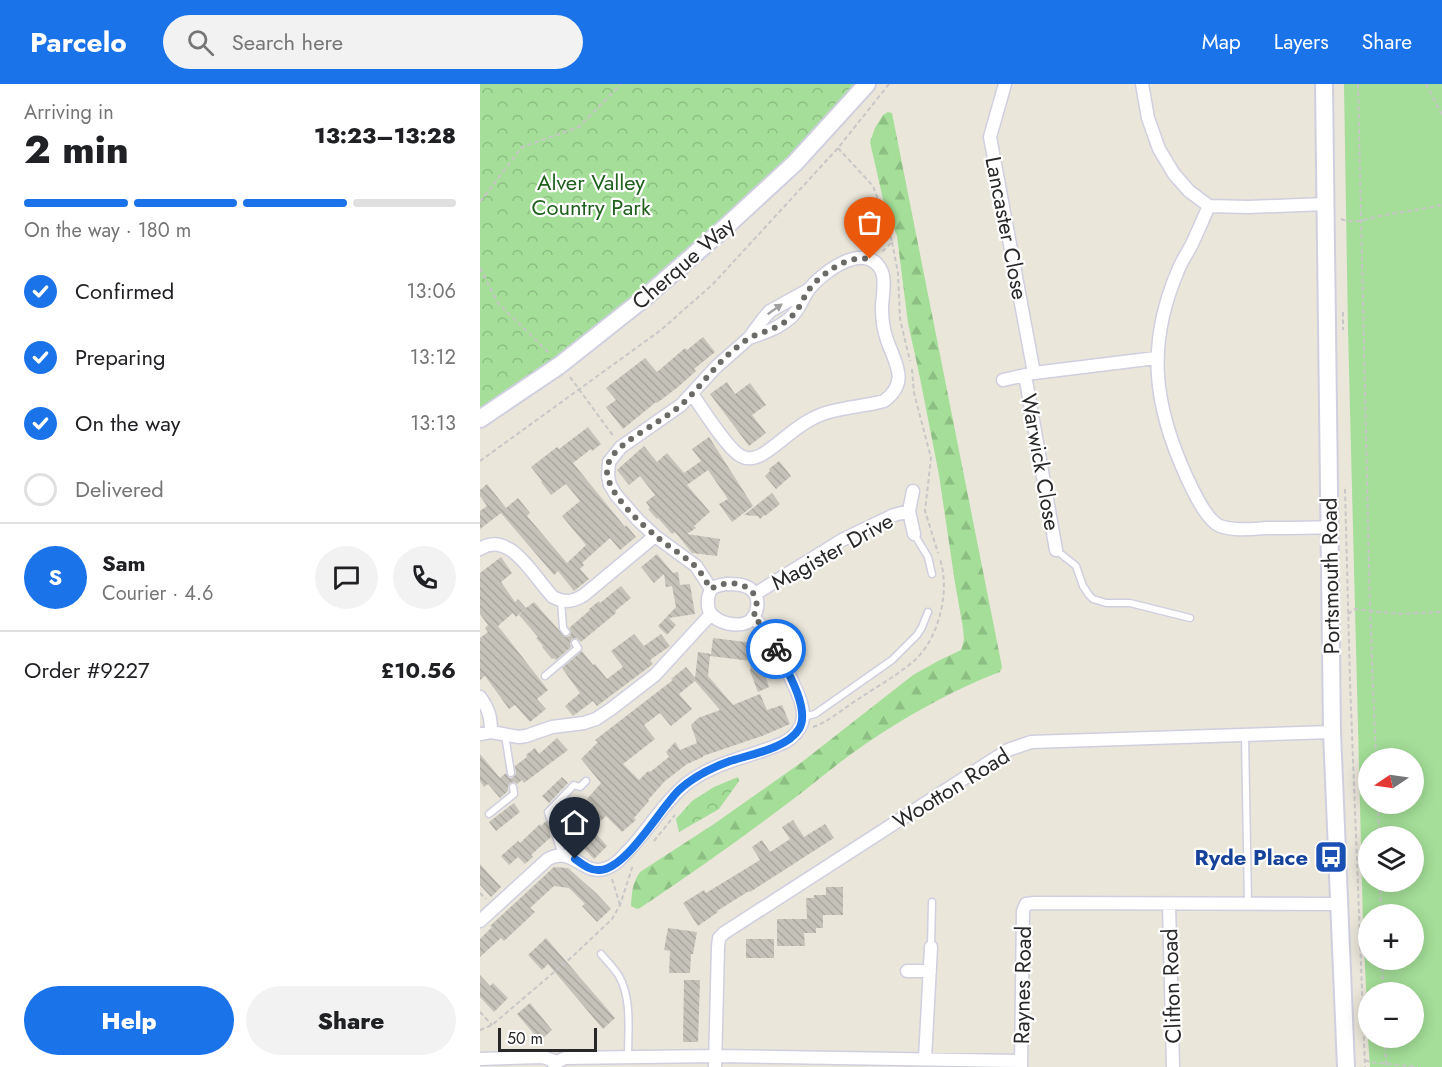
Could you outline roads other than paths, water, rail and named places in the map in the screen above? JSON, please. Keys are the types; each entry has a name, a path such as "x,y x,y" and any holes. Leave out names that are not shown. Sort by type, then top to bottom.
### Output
{"main road":[{"name":"Cherque Way","path":"480,419 560,365 642,300 795,163 867,84"},
{"name":"Portsmouth Road","path":"1324,84 1332,732 1346,1067"}],"street":[{"name":"Lancaster Close","path":"1005,84 990,137 1030,374"},
{"path":"1142,84 1148,118 1159,149 1174,174 1189,191 1209,206 1325,204"},
{"path":"1209,206 1179,268 1168,299 1161,324 1156,358 1157,382 1163,413 1177,457 1204,511 1219,525 1238,529 1329,527"},
{"path":"692,394 735,453 748,459 764,454 818,416 884,401 891,396 900,377 898,365 883,326 883,274 878,265 873,260 863,258 843,262 808,290 770,311 749,338 716,367 681,405 621,447 609,462 608,476 616,495 655,536 696,566 711,589 708,603 711,614 736,625 744,624 753,617 757,606 755,594 748,588 735,584 720,585 711,589"},
{"path":"749,338 784,324 800,307 808,290"},
{"path":"1003,380 1030,374 1156,358"},
{"name":"Warwick Close","path":"1030,374 1056,550"},
{"name":"Magister Drive","path":"913,490 909,511 914,534"},
{"name":"Magister Drive","path":"755,594 842,540 894,515 909,511"},
{"path":"480,549 493,544 510,549 518,555 553,597 570,602 584,596 655,536"},
{"path":"480,697 487,706 491,718 486,733 526,736 552,727 596,719 655,675 711,614"},
{"path":"480,921 555,855 568,856 593,870 609,868 635,845 678,791 693,779 708,770 785,742 794,736 800,728 803,717 799,697 764,627 753,617"},
{"name":"Wootton Road","path":"716,1061 719,938 1008,750 1031,742 1332,732"},
{"name":"Raynes Road","path":"1021,1064 1023,911 1026,904 1168,904"},
{"path":"1168,904 1340,904"},
{"name":"Clifton Road","path":"1168,904 1173,1067"},
{"path":"931,947 931,1062"},
{"path":"907,971 930,971"},
{"path":"480,1059 543,1057 555,1064 565,1058 628,1056 716,1061 1021,1064"}],"lane":[{"name":"Magister Drive","path":"914,534 928,558 932,574"},
{"path":"1056,550 1076,566 1083,585 1093,599 1106,603 1130,603 1190,618"},
{"path":"561,601 563,628 566,632"},
{"path":"803,717 815,714 891,660 917,635 928,612"},
{"path":"545,676 578,648 574,643"},
{"path":"505,734 511,773"},
{"path":"1245,735 1248,904"},
{"path":"550,818 548,812 574,785 580,787 585,781"},
{"path":"489,814 514,794 513,787"},
{"path":"555,833 562,855"},
{"path":"931,947 932,902"},
{"path":"601,954 620,977 625,994 628,1056"}],"place":[{"name":"Ryde Place","path":"1331,857"}],"park label":[{"name":"Alver Valley Country Park","path":"591,194"}]}
